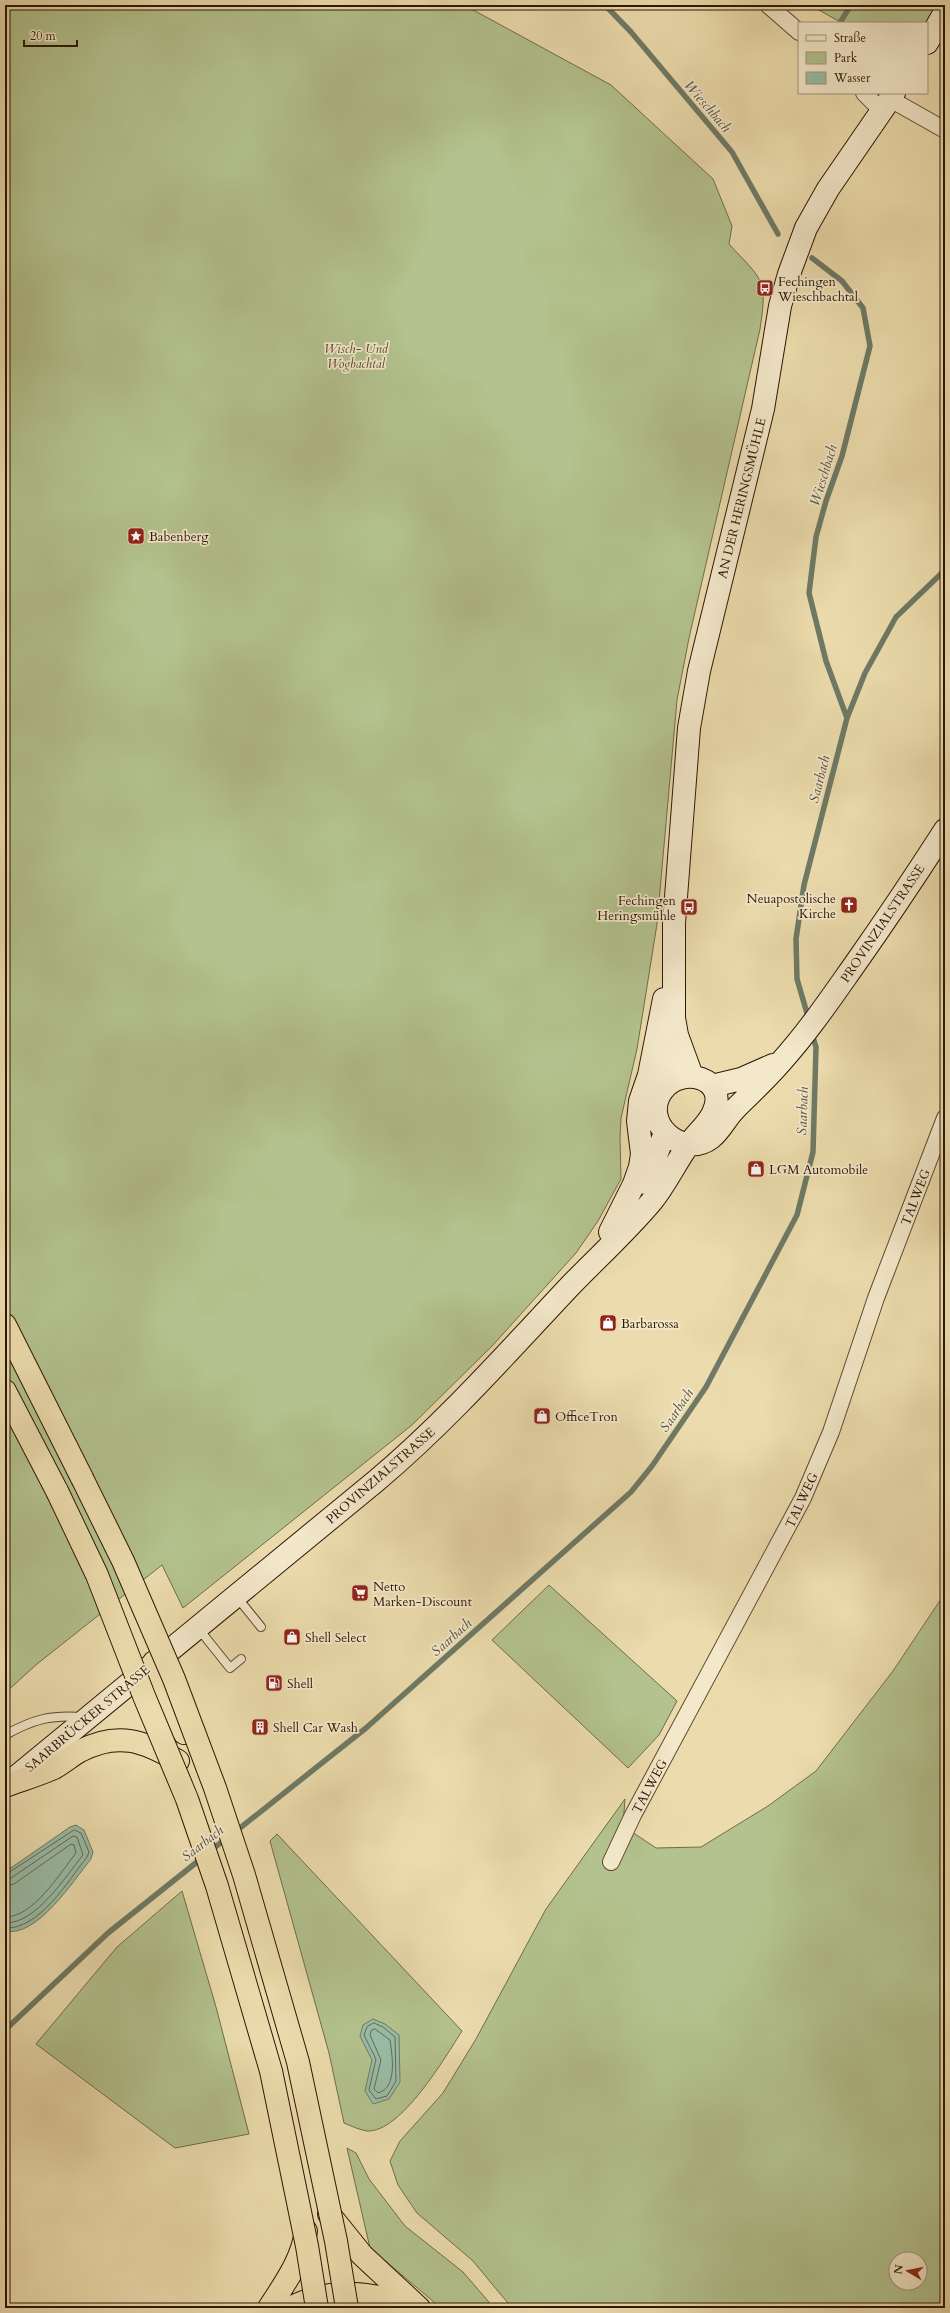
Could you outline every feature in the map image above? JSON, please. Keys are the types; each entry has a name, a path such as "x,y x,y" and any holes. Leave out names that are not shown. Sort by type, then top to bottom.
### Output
{"highway":[{"path":"5,1325 123,1561 174,1679 216,1788 244,1875 298,2062 336,2241 347,2308"},
{"path":"5,1391 57,1491 97,1575 144,1696 187,1799 216,1886 271,2071 307,2246 317,2308"},
{"path":"154,1663 186,1754 202,1793 223,1882 278,2069 307,2177 307,2222 303,2248 293,2270 269,2308"},
{"path":"154,1663 179,1707 186,1754"},
{"path":"5,1786 54,1768 81,1751 110,1740 121,1740 151,1745 186,1754"},
{"path":"307,2177 332,2219 347,2239 419,2308"},
{"path":"290,2308 306,2299 324,2295 358,2292 398,2302 411,2308"}],"main road":[{"path":"928,41 945,12"},
{"name":"AN DER HERINGSMÜHLE","path":"692,1076 677,1035 674,1018 674,923 684,786 695,694 763,409 781,302 789,274 810,222 828,189 889,101"},
{"name":"PROVINZIALSTRASSE","path":"786,1056 833,996 945,830"},
{"name":"AN DER HERINGSMÜHLE","path":"668,1084 663,1036 664,999 666,967 674,923"},
{"name":"AN DER HERINGSMÜHLE","path":"610,1232 634,1184 640,1167 642,1154 638,1120 640,1101 649,1075 664,999"},
{"path":"712,1086 741,1079 786,1056"},
{"path":"688,1145 710,1119 716,1108 716,1097 712,1086 701,1078 692,1076 678,1078 668,1084 661,1092 656,1105 658,1122 665,1133 688,1145 702,1144 714,1135 732,1111 786,1056"},
{"name":"PROVINZIALSTRASSE","path":"590,1265 610,1232 643,1188 654,1165 665,1133"},
{"name":"PROVINZIALSTRASSE","path":"154,1663 415,1448 653,1200 688,1145"},
{"name":"SAARBRÜCKER STRASSE","path":"5,1786 154,1663"}],"street":[{"path":"768,5 798,31"},
{"path":"867,94 889,101 945,130"},
{"name":"TALWEG","path":"611,1862 640,1801 803,1498 831,1432 876,1298 945,1118"}],"lane":[{"path":"235,1596 262,1627"},
{"path":"197,1627 230,1668 241,1659"},
{"path":"5,1734 26,1724 56,1716 87,1717"}],"green space":[{"name":"Wisch- Und Wogbachtal","path":"5,5 464,5 611,85 713,179 732,226 729,244 749,265 760,281 763,299 760,329 689,638 677,700 657,924 637,1049 621,1118 621,1179 598,1221 576,1253 493,1345 412,1425 183,1608 162,1565 37,1664 5,1693"},
{"path":"810,5 945,5 928,22 840,22"},
{"path":"549,1585 677,1701 659,1735 628,1768 492,1640"},
{"path":"945,1593 945,2308 512,2308 473,2261 417,2213 398,2185 390,2161 400,2141 443,2093 476,2039 546,1909 625,1799 623,1826 656,1848 701,1847 768,1806 816,1771 893,1671"},
{"path":"277,1834 462,2031 434,2074 408,2107 394,2120 380,2128 367,2131 344,2123 329,2053 270,1841"},
{"path":"182,1891 216,2007 249,2134 175,2148 36,2044 117,1947"},
{"path":"347,2148 356,2153 369,2179 405,2226 463,2272 494,2308 441,2308 370,2248"}],"water":[{"path":"76,1825 84,1830 93,1852 91,1859 64,1893 42,1917 29,1926 17,1931 5,1931 5,1872 70,1827"},
{"path":"373,2019 385,2024 399,2035 400,2082 389,2099 373,2104 365,2091 372,2060 360,2036 363,2025"}],"waterway":[{"name":"Wieschbach","path":"605,5 631,32 732,152 778,234"},
{"path":"841,21 851,5"},
{"name":"Wieschbach","path":"812,258 842,281 863,308 870,346 842,456 826,501 816,537 809,593 826,661 847,718"},
{"name":"Saarbach","path":"809,1020 797,979 796,939 804,885 847,718 865,673 896,617 945,570"},
{"name":"Saarbach","path":"235,1832 366,1728 631,1492 652,1466 706,1387 797,1215 813,1152 816,1047 812,1034"},
{"name":"Saarbach","path":"210,1851 227,1838"},
{"name":"Saarbach","path":"5,2030 108,1933 202,1858"}],"place":[{"name":"Fechingen Wieschbachtal","path":"765,288"},
{"name":"Babenberg","path":"136,536"},
{"name":"Neuapostolische Kirche","path":"849,905"},
{"name":"Fechingen Heringsmühle","path":"689,907"},
{"name":"LGM Automobile","path":"756,1169"},
{"name":"Barbarossa","path":"608,1323"},
{"name":"OfficeTron","path":"542,1416"},
{"name":"Netto Marken-Discount","path":"360,1593"},
{"name":"Shell Select","path":"292,1637"},
{"name":"Shell","path":"274,1683"},
{"name":"Shell Car Wash","path":"260,1727"}]}
